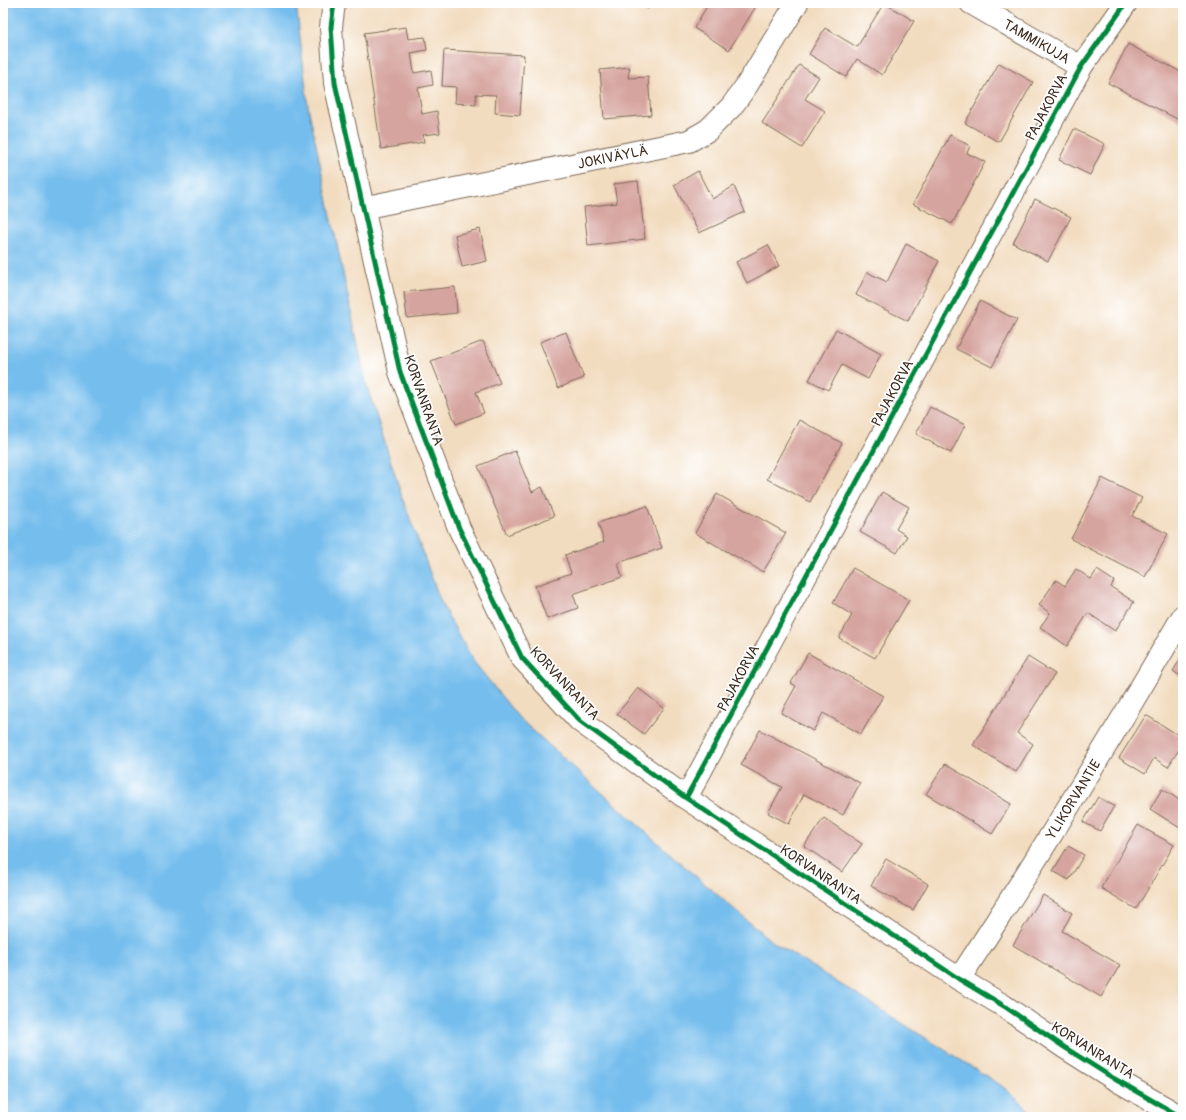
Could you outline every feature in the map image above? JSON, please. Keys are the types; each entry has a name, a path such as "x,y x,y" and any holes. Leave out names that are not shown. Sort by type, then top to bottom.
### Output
{"street":[{"name":"KORVANRANTA","path":"334,3 331,27 335,83 400,372 459,528 522,658 580,721 686,798 959,979 1004,1006 1064,1047 1113,1078 1181,1117"},
{"name":"JOKIVÄYLÄ","path":"362,208 690,141 708,130 732,106 797,3"},
{"name":"TAMMIKUJA","path":"971,3 1081,66"},
{"name":"PAJAKORVA","path":"686,798 1081,66 1126,3"},
{"name":"YLIKORVANTIE","path":"959,979 1046,845 1183,616"}],"water":[{"path":"3,3 296,3 308,106 366,383 402,497 442,605 474,662 519,718 677,860 770,940 1002,1086 1037,1117 3,1117"}],"building":[{"path":"639,3 652,3 648,9"},
{"path":"709,3 758,3 729,50 694,28"},
{"path":"884,3 914,21 882,75 857,59 846,77 809,54 825,28 857,47"},
{"path":"406,27 408,39 425,37 427,50 411,53 414,73 431,70 433,85 418,88 422,114 437,111 440,133 423,135 424,142 381,149 364,33"},
{"path":"1128,44 1183,73 1183,122 1108,83"},
{"path":"444,50 524,55 520,115 495,113 496,95 476,94 476,105 455,103 456,87 442,86"},
{"path":"999,63 1033,82 999,142 965,123"},
{"path":"799,65 819,77 805,99 825,111 802,148 762,123"},
{"path":"630,67 628,78 648,77 651,115 604,119 600,70"},
{"path":"1074,129 1105,144 1090,175 1059,160"},
{"path":"950,135 970,146 967,153 985,162 952,224 913,204"},
{"path":"698,171 712,199 734,186 745,212 699,233 674,185"},
{"path":"638,181 645,239 588,246 584,207 617,203 614,184"},
{"path":"1035,199 1071,217 1048,261 1013,243"},
{"path":"480,229 487,261 462,267 455,235"},
{"path":"906,244 939,261 908,321 856,295 867,272 887,282"},
{"path":"768,245 779,266 747,283 736,262"},
{"path":"455,287 457,313 407,318 404,292"},
{"path":"980,301 1017,320 992,367 956,349"},
{"path":"836,329 881,354 868,379 842,365 828,390 809,380"},
{"path":"566,332 584,378 558,388 540,342"},
{"path":"483,341 500,383 476,392 484,413 456,424 431,361"},
{"path":"930,407 965,425 951,453 916,434"},
{"path":"799,420 842,443 810,502 767,479"},
{"path":"515,451 532,492 542,487 554,516 507,535 478,466"},
{"path":"1102,478 1142,498 1132,516 1168,534 1145,577 1071,539"},
{"path":"882,492 909,507 896,529 907,536 897,553 860,532"},
{"path":"717,494 786,533 763,572 695,533"},
{"path":"647,506 662,548 618,563 622,577 573,594 578,608 547,619 535,586 571,573 565,555 604,542 598,523"},
{"path":"853,568 909,600 875,658 839,638 852,615 833,603"},
{"path":"1076,569 1091,579 1097,570 1114,581 1111,587 1134,602 1115,631 1088,613 1067,646 1040,627 1050,613 1039,605 1056,580 1065,586"},
{"path":"808,653 883,696 861,734 823,713 813,731 781,713 796,686 791,683"},
{"path":"1183,655 1183,678 1173,671"},
{"path":"1028,657 1055,674 1017,733 1033,744 1016,772 973,745"},
{"path":"638,688 664,708 644,734 617,714"},
{"path":"1146,715 1183,738 1183,743 1168,767 1154,758 1145,774 1119,758"},
{"path":"760,730 860,783 843,815 804,794 789,824 768,813 782,787 741,765"},
{"path":"945,764 1011,804 992,834 926,794"},
{"path":"1162,789 1183,802 1183,830 1150,809"},
{"path":"1098,797 1114,806 1100,831 1083,822"},
{"path":"824,818 862,844 842,872 804,846"},
{"path":"1138,825 1174,845 1136,909 1101,888"},
{"path":"1068,846 1084,855 1069,880 1053,871"},
{"path":"886,859 928,884 913,910 871,886"},
{"path":"1043,895 1072,913 1062,931 1120,965 1101,997 1013,945"}],"cycle path":[{"path":"334,3 331,27 335,83 400,372 459,528 522,658 580,721 686,798 959,979 1004,1006 1064,1047 1113,1078 1181,1117"},
{"path":"686,798 1081,67 1126,3"}]}
